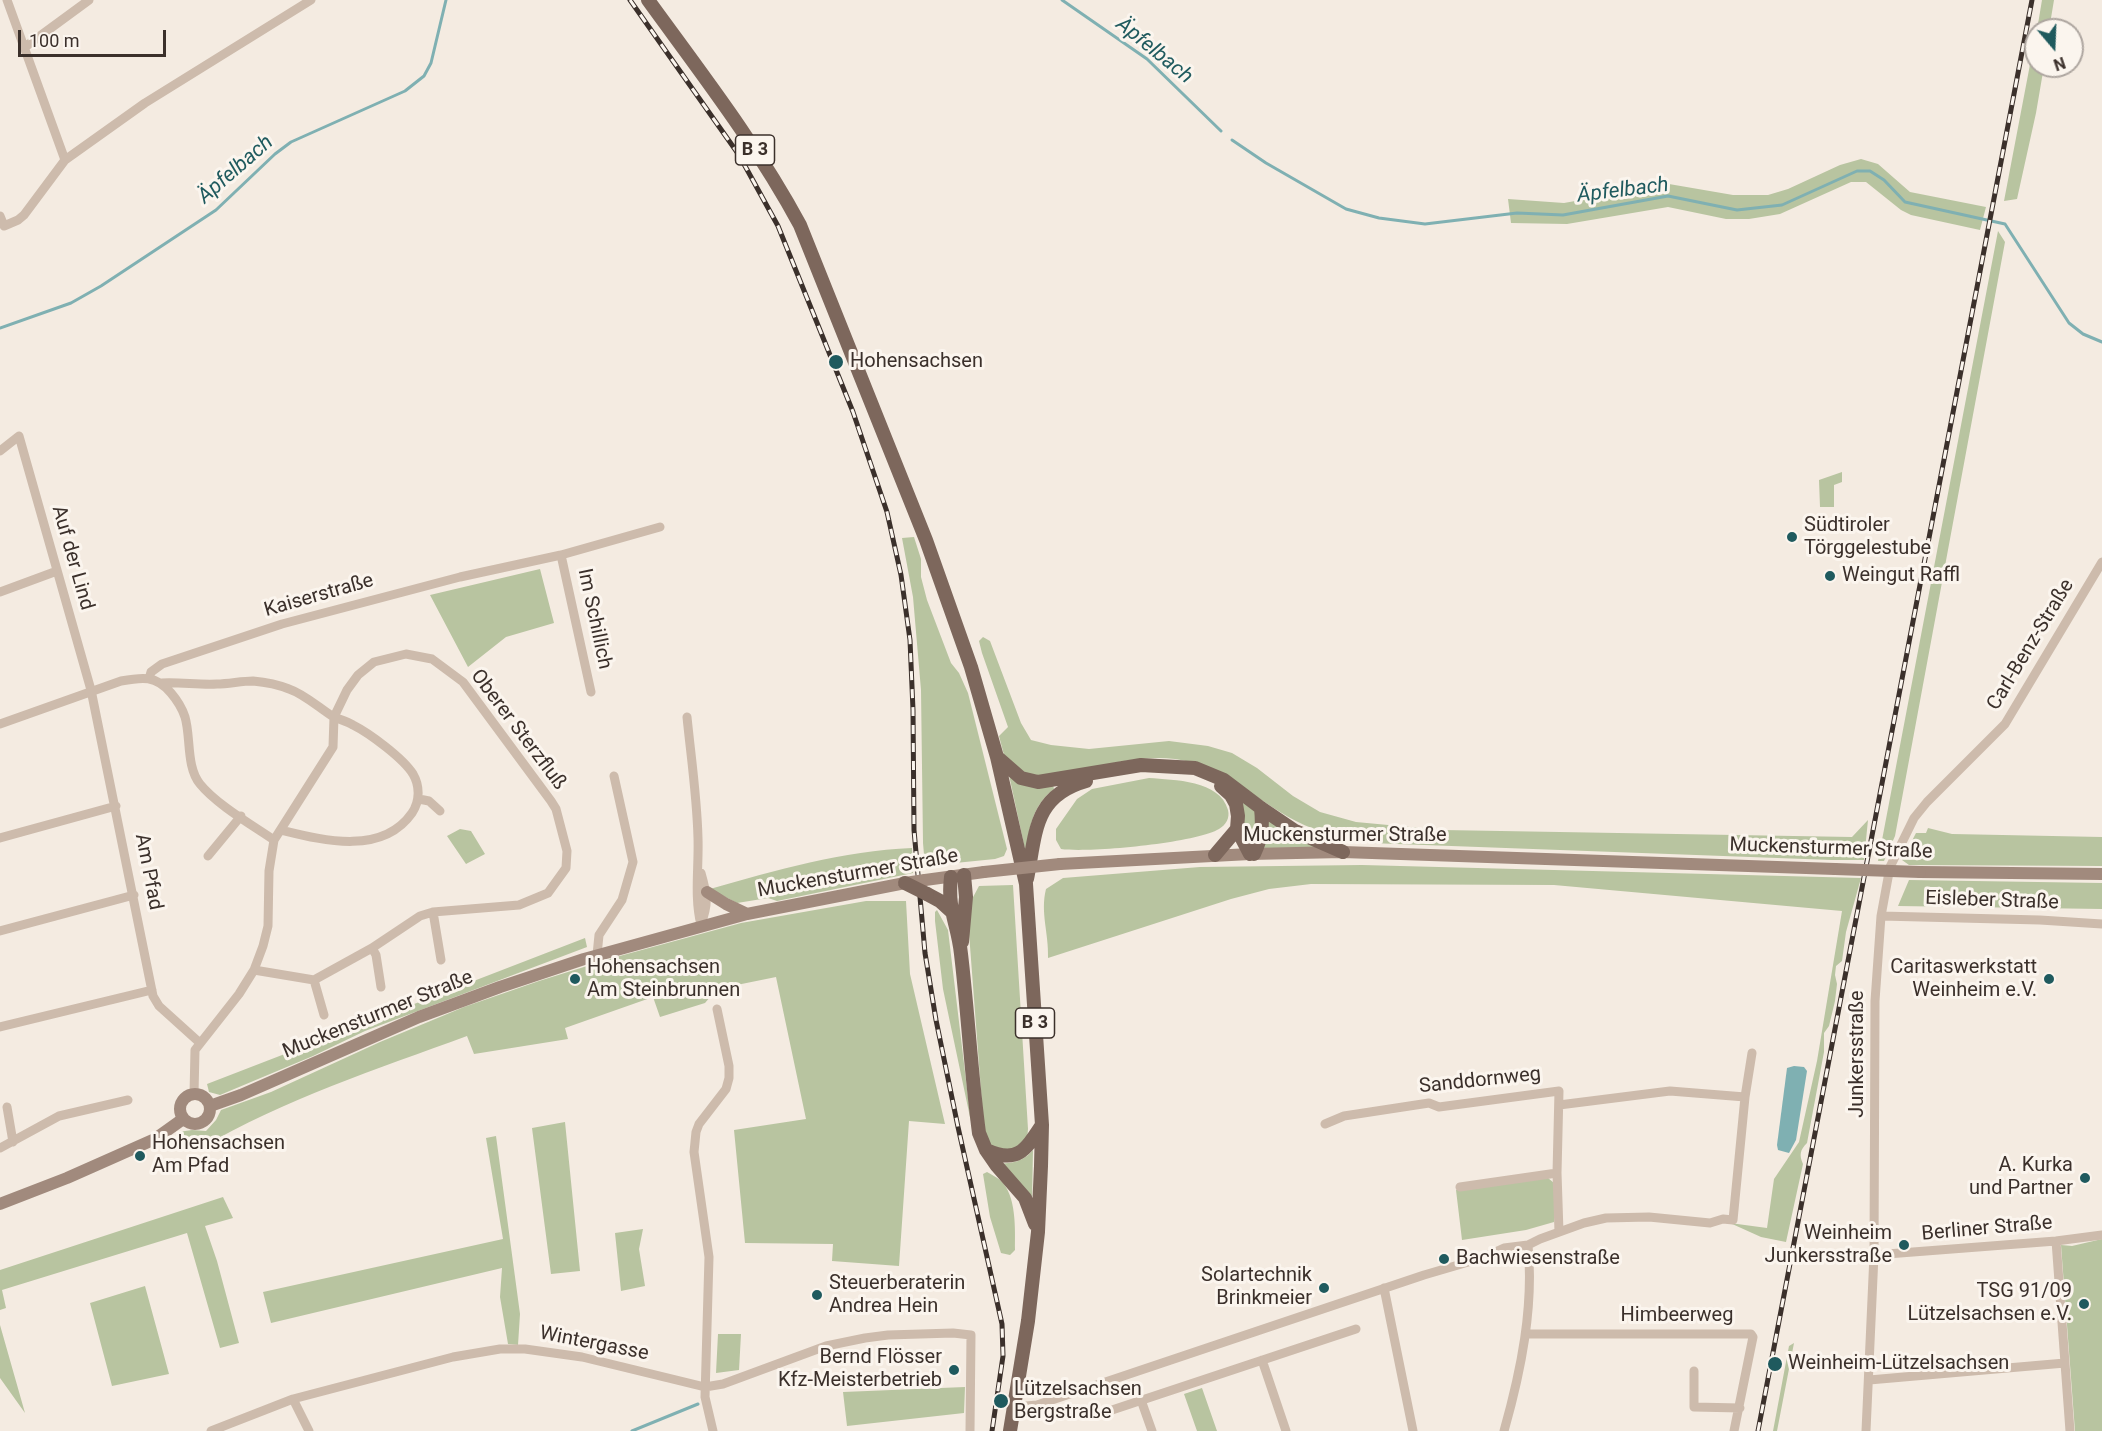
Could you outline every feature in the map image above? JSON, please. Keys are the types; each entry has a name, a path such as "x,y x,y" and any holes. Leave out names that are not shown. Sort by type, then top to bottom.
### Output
{"main road":[{"name":"B 3","path":"648,0 779,185 800,225 926,540 971,667 997,757 1026,884 1042,1125 1038,1232 1028,1321 1010,1431"},
{"path":"997,757 1021,778 1038,782 1141,765 1195,768 1224,780 1295,831 1343,852"},
{"path":"1026,884 1040,816 1048,802 1077,784 1141,771 1160,770 1205,777 1216,782 1231,795 1238,816 1237,829 1252,854 1261,839 1263,827 1261,808"},
{"path":"1215,855 1237,829"},
{"name":"Muckensturmer Straße","path":"926,887 957,876 1060,864 1215,855 1343,852 1920,872 2102,874"},
{"path":"957,876 949,894 961,950 980,1132 986,1150 1025,1198 1038,1232"},
{"path":"957,876 966,897 961,950"},
{"path":"905,883 926,887 951,910"},
{"name":"Muckensturmer Straße","path":"210,1106 241,1095 419,1017 500,987 701,925 905,883"},
{"path":"707,892 747,914"},
{"path":"194,1094 204,1097 210,1106 210,1112 204,1121 193,1124 183,1119 179,1109 180,1104 188,1095 194,1094"},
{"path":"0,1204 67,1178 155,1139 183,1119"},
{"path":"986,1150 1007,1156 1021,1153 1042,1125"}],"street":[{"path":"24,47 89,0"},
{"path":"0,216 4,226 18,220 65,160 170,86 311,0"},
{"path":"5,4 24,47 65,160"},
{"name":"Auf der Lind","path":"0,451 19,436 91,690"},
{"name":"Kaiserstraße","path":"149,679 151,672 162,664 282,624 460,577 561,555 660,527"},
{"name":"Im Schillich","path":"561,555 591,692"},
{"name":"Carl-Benz-Straße","path":"1895,854 1914,818 1927,802 2005,724 2102,562"},
{"path":"0,592 57,571"},
{"name":"Oberer Sterzfluß","path":"194,1094 194,1056 200,1043 230,1007 254,970 268,926 270,863 274,840 333,747 334,717 347,690 358,675 374,662 406,654 432,659 463,682 556,809 567,851 566,868 548,893 519,905 433,912 420,916 372,948 314,980"},
{"path":"0,724 91,690 137,678 162,683 219,684 254,681 291,689 334,717 355,726 413,774 419,799 415,809 408,819 382,835 363,840 334,842 280,830"},
{"path":"162,683 179,703 185,717 198,782 214,797 274,840"},
{"name":"Am Pfad","path":"91,690 152,990 159,1006 200,1043"},
{"path":"687,717 698,826 699,865 696,908 701,925"},
{"path":"597,956 599,935 622,900 633,862 614,776"},
{"path":"419,799 429,801 440,811"},
{"path":"0,838 116,806"},
{"path":"208,856 241,816"},
{"name":"Junkersstraße","path":"1866,1431 1874,1255 1875,1001 1881,916 1890,867 1895,854"},
{"path":"699,865 707,892 707,907 701,925"},
{"path":"0,931 134,895"},
{"path":"433,912 441,960"},
{"name":"Eisleber Straße","path":"1881,916 2102,924"},
{"path":"372,948 376,955 381,987"},
{"path":"254,970 314,980 324,1015"},
{"path":"0,1027 152,990"},
{"path":"713,1431 705,1397 710,1257 694,1152 699,1125 726,1089 729,1078 729,1066 717,1010"},
{"path":"1014,1407 1037,1405 1384,1288 1482,1258 1504,1248 1528,1245 1559,1232 1606,1218 1648,1217 1710,1223 1722,1219 1732,1220 1752,1053"},
{"name":"Sanddornweg","path":"1325,1124 1344,1116 1429,1103 1439,1107 1559,1091 1557,1173 1559,1232"},
{"path":"1559,1105 1670,1091 1745,1097"},
{"path":"0,1148 59,1116 128,1100"},
{"path":"7,1107 13,1142"},
{"path":"1460,1187 1557,1173"},
{"name":"Berliner Straße","path":"1874,1255 2056,1241 2102,1235"},
{"path":"2056,1241 2070,1431"},
{"path":"1505,1431 1527,1334 1530,1266 1528,1245"},
{"path":"1384,1288 1413,1431"},
{"path":"1100,1414 1356,1329"},
{"name":"Wintergasse","path":"211,1431 293,1399 453,1357 500,1349 525,1349 582,1357 705,1387 723,1384 826,1346 888,1335 953,1333 971,1335 969,1431"},
{"name":"Himbeerweg","path":"1527,1334 1751,1334 1753,1337 1734,1431"},
{"path":"1262,1360 1286,1431"},
{"path":"1869,1380 2065,1363"},
{"path":"1694,1371 1694,1407 1740,1408"},
{"path":"293,1399 309,1431"},
{"path":"1141,1400 1152,1431"}],"green space":[{"path":"2042,0 2054,0 2051,18 2039,18"},
{"path":"2027,78 2042,78 2017,199 2004,201"},
{"path":"1861,159 1878,164 1910,192 1986,207 1980,230 1911,215 1901,210 1866,182 1851,182 1780,214 1749,219 1726,219 1668,207 1567,224 1511,223 1508,199 1564,203 1669,184 1733,195 1768,195 1788,189 1840,165"},
{"path":"1998,231 2005,242 1895,836 1884,861 1878,861"},
{"path":"1842,472 1842,482 1834,485 1834,507 1820,507 1819,480"},
{"path":"914,537 921,559 921,577 927,600 951,663 959,673 968,693 1007,849 1004,856 995,859 925,866 921,690 913,597 902,538"},
{"path":"540,569 554,623 506,637 468,667 430,595"},
{"path":"983,637 990,641 1021,723 1031,740 1051,745 1089,749 1169,741 1208,746 1232,753 1320,812 1356,822 1442,830 1852,837 1868,820 1864,860 1370,843 1314,829 1281,813 1224,776 1208,768 1175,759 1146,758 1116,762 1058,775 1043,776 1024,773 1004,755 999,736 1008,727 982,653 979,641"},
{"path":"1009,775 1053,785 1054,789 1036,810 1030,826 1026,854"},
{"path":"1149,778 1183,781 1206,787 1223,800 1228,810 1227,821 1219,829 1207,834 1166,843 1094,850 1061,849 1056,840 1056,829 1077,799 1092,789"},
{"path":"1236,794 1255,811 1256,835 1251,843 1242,823"},
{"path":"1266,817 1320,847 1262,849"},
{"path":"1928,828 1952,834 2102,837 2102,866 1909,865 1902,860 1916,833 1926,833"},
{"path":"460,829 471,831 485,854 466,864 447,836"},
{"path":"912,848 913,873 777,901 768,898 737,903 710,889 835,857"},
{"path":"1362,865 1861,878 1846,932 1842,961 1836,966 1835,1001 1829,1026 1824,1033 1824,1052 1807,1143 1801,1153 1803,1164 1786,1242 1761,1237 1730,1223 1767,1228 1774,1179 1799,1142 1817,1061 1842,911 1554,885 1311,884 1269,889 1231,899 1048,958 1044,898 1046,889 1063,878 1200,867"},
{"path":"1909,880 2102,883 2102,909 1898,906"},
{"path":"1013,885 1028,1129 1027,1140 1014,1151 995,1149 990,1144 984,1130 969,933 971,901 979,886"},
{"path":"866,901 906,901 910,974 945,1124 909,1121 899,1266 832,1261 833,1244 745,1243 734,1130 806,1119 776,977 717,989 705,1003 660,1017 653,997 565,1028 568,1039 474,1054 467,1036 298,1100 265,1114 201,1148 178,1132 206,1131 221,1110 271,1092 380,1042 464,1007 539,981 616,957 741,923"},
{"path":"937,910 948,930 971,1122 943,989 935,921"},
{"path":"585,938 587,947 365,1031 313,1056 220,1095 209,1092 207,1084"},
{"path":"565,1122 580,1271 551,1274 532,1128"},
{"path":"496,1136 520,1314 518,1345 508,1344 500,1297 502,1268 271,1323 263,1292 503,1239 486,1138"},
{"path":"1033,1150 1032,1201 998,1164 1017,1161"},
{"path":"987,1172 1000,1180 1010,1194 1015,1223 1015,1250 1010,1255 1001,1253 990,1217 983,1174"},
{"path":"1548,1178 1554,1183 1554,1222 1526,1230 1462,1240 1456,1190"},
{"path":"223,1197 233,1218 205,1226 239,1343 220,1348 187,1233 2,1290 6,1308 0,1310 0,1270"},
{"path":"643,1229 639,1249 645,1286 621,1291 615,1233"},
{"name":"TSG 91/09 Lützelsachsen e.V.","path":"2102,1239 2102,1431 2075,1431 2061,1245 2072,1246"},
{"path":"145,1286 169,1374 112,1386 90,1303"},
{"path":"0,1325 25,1413 0,1378"},
{"path":"718,1334 741,1334 739,1370 716,1373"},
{"path":"1794,1343 1777,1431 1773,1431 1789,1346"},
{"path":"965,1387 964,1413 847,1426 843,1392"},
{"path":"1202,1388 1217,1431 1197,1431 1184,1394"}],"water":[{"path":"1804,1067 1807,1071 1796,1140 1789,1153 1778,1150 1777,1145 1787,1068"}],"waterway":[{"name":"Äpfelbach","path":"0,328 71,303 101,286 216,210 275,154 291,142 405,91 424,76 431,63 446,0"},
{"name":"Äpfelbach","path":"1062,0 1147,59 1221,131"},
{"name":"Äpfelbach","path":"1232,140 1266,163 1346,209 1379,218 1425,224 1517,213 1563,215 1668,196 1737,210 1782,205 1857,171 1870,171 1884,180 1905,202 2005,224 2069,323 2083,334 2102,342"},
{"path":"632,1431 698,1404"}],"railway":[{"path":"630,0 739,155 778,226 853,412 887,512 901,575 910,640 914,830 925,953 958,1127 1002,1324 1003,1356 992,1431"},
{"path":"1758,1431 2032,0"}],"place":[{"name":"Hohensachsen","path":"836,362"},
{"name":"Südtiroler Törggelestube","path":"1792,537"},
{"name":"Weingut Raffl","path":"1830,576"},
{"name":"Hohensachsen Am Steinbrunnen","path":"575,979"},
{"name":"Caritaswerkstatt Weinheim e.V.","path":"2049,979"},
{"name":"Hohensachsen Am Pfad","path":"140,1156"},
{"name":"A. Kurka und Partner","path":"2085,1178"},
{"name":"Weinheim Junkersstraße","path":"1904,1245"},
{"name":"Bachwiesenstraße","path":"1444,1259"},
{"name":"Solartechnik Brinkmeier","path":"1324,1288"},
{"name":"Steuerberaterin Andrea Hein","path":"817,1295"},
{"name":"TSG 91/09 Lützelsachsen e.V.","path":"2084,1304"},
{"name":"Weinheim-Lützelsachsen","path":"1775,1364"},
{"name":"Bernd Flösser Kfz-Meisterbetrieb","path":"954,1370"},
{"name":"Lützelsachsen Bergstraße","path":"1001,1401"}]}
